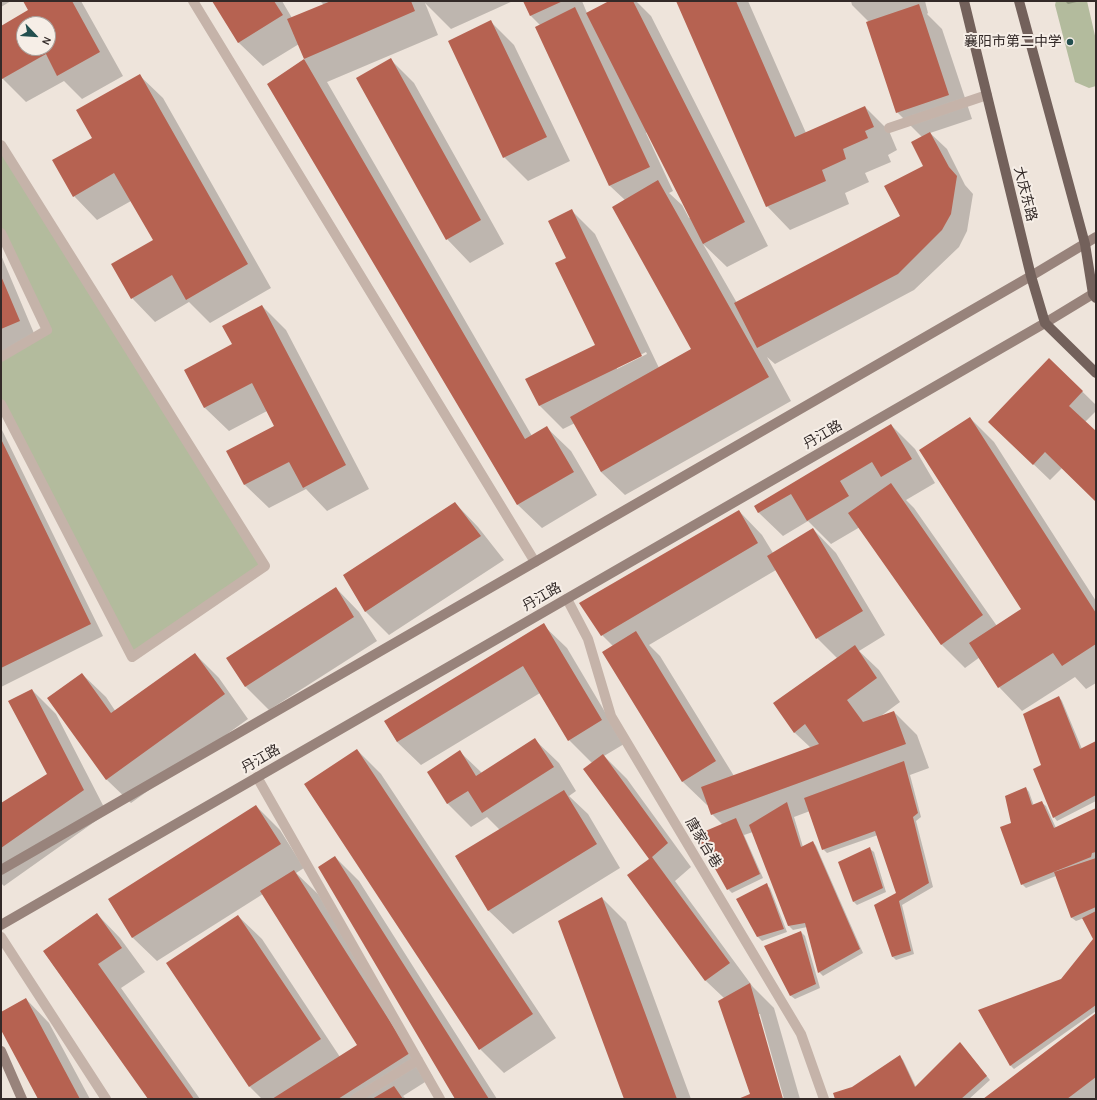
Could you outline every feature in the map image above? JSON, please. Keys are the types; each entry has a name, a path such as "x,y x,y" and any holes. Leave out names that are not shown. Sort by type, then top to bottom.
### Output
{"main road":[{"name":"大庆东路","path":"964,1 1031,276 1045,323 1096,373"},
{"path":"1020,1 1084,244 1095,294"},
{"path":"1,870 1031,276 1096,237"},
{"name":"丹江路","path":"1,925 1095,294"},
{"path":"1,1051 22,1099"}],"street":[{"path":"193,1 535,562"},
{"path":"889,128 987,95"},
{"path":"1,145 264,566 132,658 1,404"},
{"path":"1,233 47,330 1,357"},
{"name":"唐家台巷","path":"567,598 588,639 611,716 800,1034 824,1099"},
{"path":"258,777 440,1099"},
{"path":"1,936 106,1099"},
{"path":"355,1099 418,1060"}],"green space":[{"path":"1056,1 1087,1 1096,40 1096,86 1089,88 1075,82 1055,5"},
{"path":"1,145 265,566 132,657 1,404 1,357 47,330 1,233"}],"building":[{"path":"23,1 72,1 100,52 57,76 47,56 56,56 56,16 18,16 28,10"},
{"path":"212,1 274,1 283,15 238,43"},
{"path":"331,1 411,1 415,11 304,59 287,19"},
{"path":"523,1 563,1 530,16"},
{"path":"609,1 633,1 745,222 703,244 586,13"},
{"path":"676,1 736,1 795,137 865,106 874,127 865,131 868,138 843,149 846,159 822,170 826,181 766,207"},
{"path":"919,4 949,95 896,113 866,22"},
{"path":"575,7 650,167 609,186 535,27"},
{"path":"16,17 16,56 42,56 2,79 1,78 1,26"},
{"path":"491,20 547,137 503,158 448,41"},
{"path":"391,58 481,220 446,240 356,78"},
{"path":"304,59 525,439 547,426 574,472 517,505 267,84"},
{"path":"140,74 248,264 186,300 172,275 131,299 111,264 153,240 114,173 73,197 52,160 92,138 76,110"},
{"path":"930,132 949,167 957,176 951,214 942,230 898,274 757,348 734,303 900,216 884,186 923,166 911,142"},
{"path":"658,180 769,377 601,472 570,417 691,349 612,207"},
{"path":"572,209 642,356 539,406 525,379 595,345 555,263 566,258 548,221"},
{"path":"1,276 20,321 1,329"},
{"path":"262,305 346,465 303,488 289,462 244,485 226,451 274,426 252,383 204,408 184,370 232,344 222,326"},
{"path":"1049,358 1083,391 1069,406 1096,431 1096,502 1045,452 1033,465 988,422"},
{"path":"970,417 1096,613 1096,644 1062,666 1053,653 998,688 969,643 1021,609 919,450"},
{"path":"891,424 912,459 881,477 872,462 840,481 849,496 807,521 791,494 758,513 754,506"},
{"path":"1,439 91,624 1,668"},
{"path":"891,483 983,615 941,645 848,513"},
{"path":"455,502 481,536 365,612 343,575"},
{"path":"739,510 758,543 601,636 579,603"},
{"path":"813,528 863,611 816,639 767,556"},
{"path":"336,587 354,617 245,687 226,658"},
{"path":"544,623 602,720 568,741 523,666 397,742 384,721"},
{"path":"636,631 716,761 682,782 602,652"},
{"path":"855,645 877,678 847,700 863,722 894,711 906,744 711,815 701,787 819,744 805,724 794,733 773,703"},
{"path":"195,653 225,694 106,780 47,698 82,673 111,713"},
{"path":"32,689 84,790 1,848 1,803 47,774 8,701"},
{"path":"1059,696 1080,749 1096,741 1096,795 1053,818 1033,769 1041,765 1023,714"},
{"path":"535,738 554,767 482,813 468,791 447,804 427,772 460,750 476,776"},
{"path":"357,749 533,1014 479,1050 304,784"},
{"path":"603,754 668,843 652,857 730,963 705,981 627,875 649,859 583,769"},
{"path":"904,761 918,813 913,817 929,883 899,901 911,951 892,957 874,905 896,893 875,831 822,850 804,798"},
{"path":"1026,787 1032,805 1042,801 1054,828 1096,808 1096,852 1092,853 1091,857 1021,885 1000,827 1011,823 1005,796"},
{"path":"564,790 597,844 488,911 455,856"},
{"path":"787,802 801,847 813,841 860,949 818,973 805,923 788,926 749,825"},
{"path":"256,805 281,844 132,938 108,899"},
{"path":"736,818 760,874 727,890 696,835"},
{"path":"870,847 883,888 853,902 838,862"},
{"path":"335,856 489,1099 455,1099 318,867"},
{"path":"1096,858 1096,907 1071,918 1054,872"},
{"path":"294,870 410,1053 338,1099 272,1099 357,1045 260,891"},
{"path":"767,883 784,929 757,937 736,899"},
{"path":"602,897 677,1099 624,1099 558,921"},
{"path":"1096,911 1096,1005 1010,1066 978,1010 1061,979 1093,939 1082,918"},
{"path":"97,913 122,948 98,964 194,1099 148,1099 43,951"},
{"path":"238,915 321,1039 249,1087 166,963"},
{"path":"801,931 816,984 790,996 764,946"},
{"path":"750,983 783,1099 738,1099 750,1094 718,1001"},
{"path":"26,998 80,1099 38,1099 1,1030 1,1012"},
{"path":"1096,1013 1096,1077 1067,1099 983,1099"},
{"path":"960,1042 987,1076 961,1099 835,1099 833,1093 852,1087 900,1055 915,1087"},
{"path":"394,1086 403,1099 372,1099"}],"place":[{"name":"襄阳市第二中学","path":"1070,42"}]}
